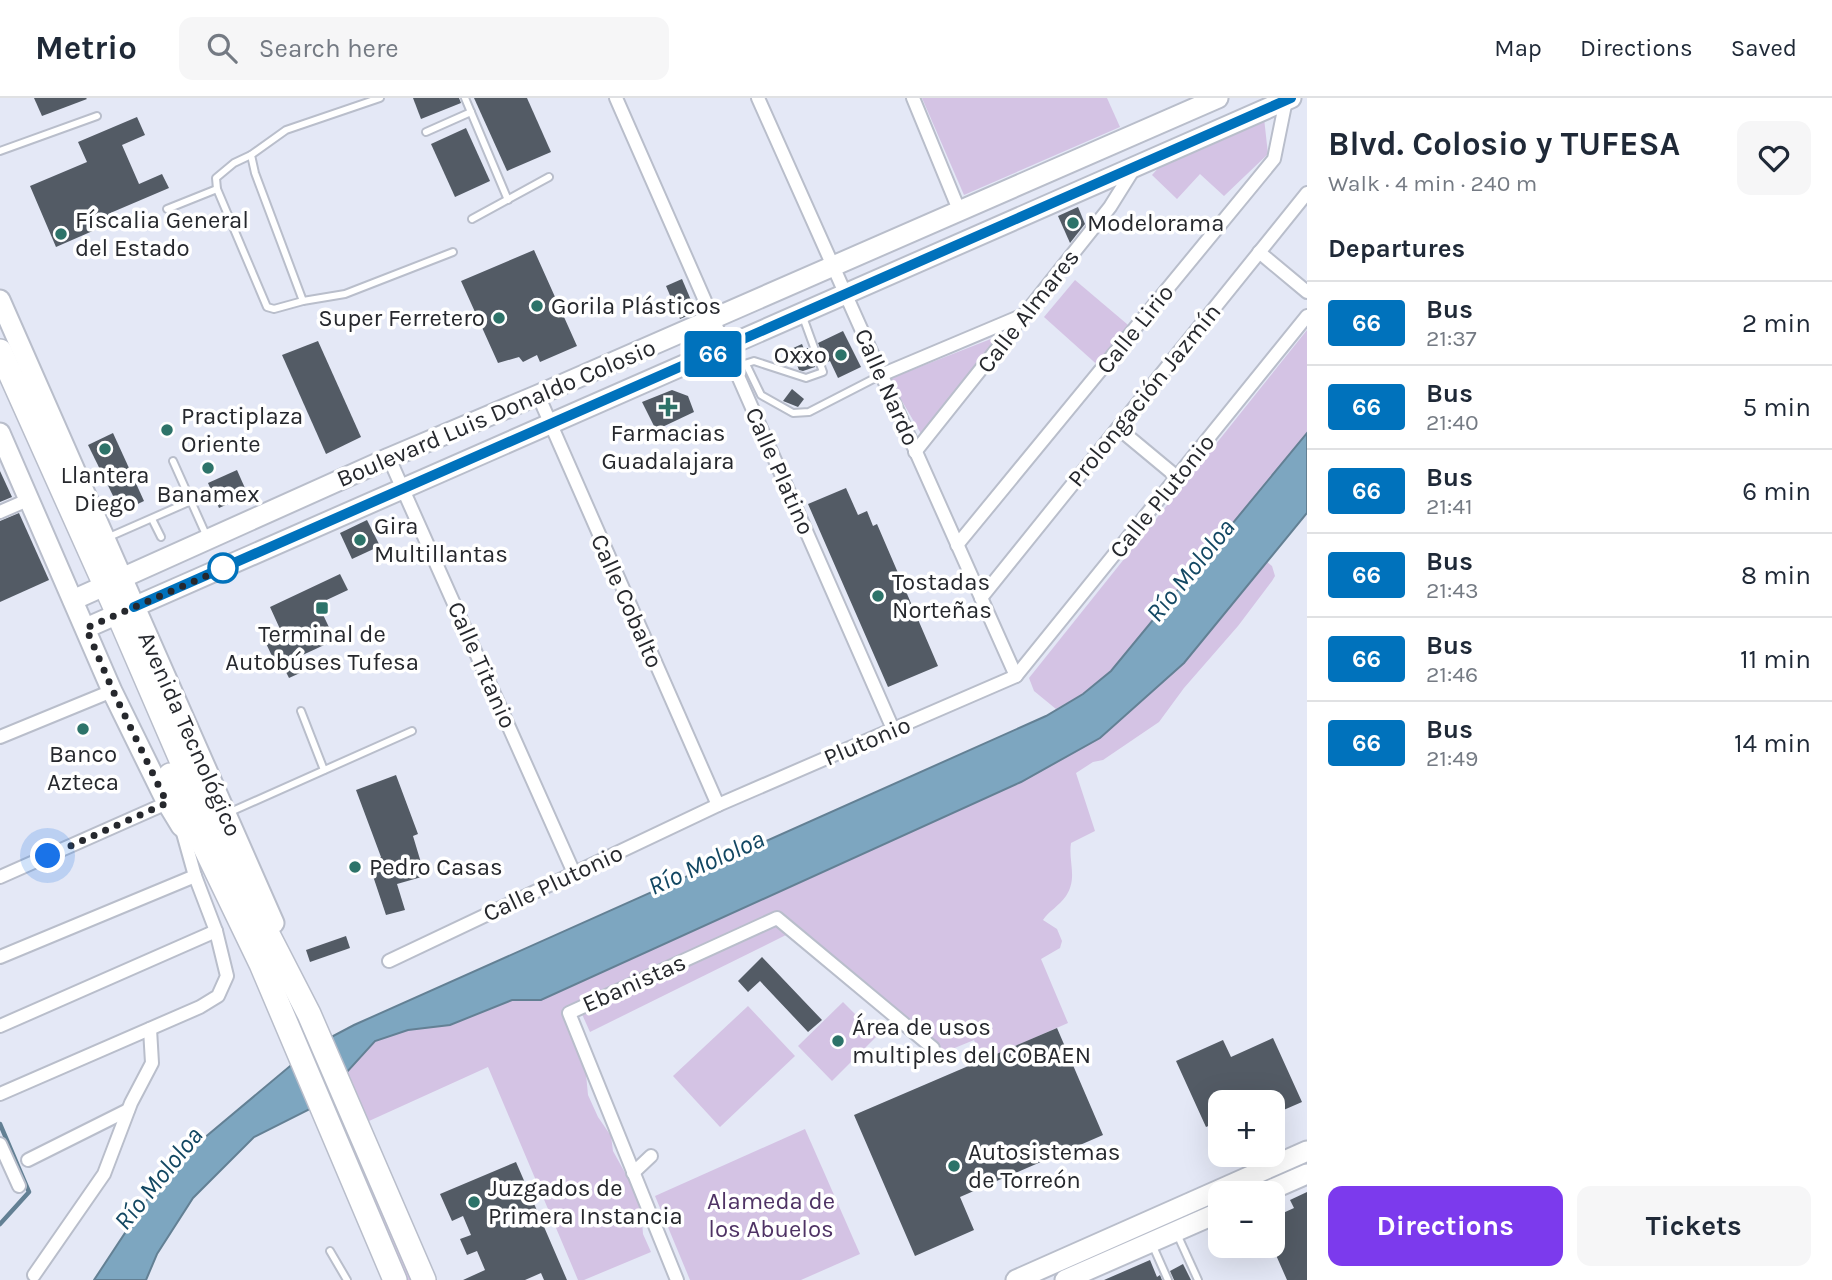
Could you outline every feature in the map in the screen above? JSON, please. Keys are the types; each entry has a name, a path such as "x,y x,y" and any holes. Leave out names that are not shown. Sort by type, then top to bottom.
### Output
{"highway":[{"name":"Avenida Tecnológico","path":"0,351 201,842 261,964 395,1280"},
{"name":"Avenida Tecnológico","path":"0,387 98,588"},
{"name":"Avenida Tecnológico","path":"111,618 194,790 309,1014 424,1280"}],"main road":[{"name":"Boulevard Luis Donaldo Colosio","path":"111,618 1288,99"},
{"name":"Boulevard Luis Donaldo Colosio","path":"98,588 1208,100"},
{"name":"Avenida Tecnológico","path":"0,300 104,540 98,588"},
{"name":"Avenida Tecnológico","path":"0,433 30,499 98,588 111,618 226,814 285,949 290,978"},
{"path":"280,506 293,538"},
{"name":"Avenida Tecnológico","path":"111,618 113,691 167,803 181,826 201,842"},
{"path":"1016,1280 1307,1151"},
{"path":"1285,1184 1307,1174"},
{"path":"1065,1280 1208,1217"}],"street":[{"name":"Calle Platino","path":"616,98 726,348 741,365 893,729"},
{"name":"Calle Nardo","path":"758,98 1016,676"},
{"path":"913,98 958,210"},
{"name":"Calle Lirio","path":"957,545 1274,159 1288,99"},
{"name":"Calle Almares","path":"915,452 1110,207 1136,166"},
{"name":"Prolongación Jazmín","path":"981,598 1307,193"},
{"path":"1259,252 1307,292"},
{"path":"881,375 1027,313"},
{"name":"Calle Plutonio","path":"1016,676 1307,316"},
{"name":"Calle Cobalto","path":"538,396 718,805"},
{"path":"1118,428 1177,477"},
{"name":"Calle Titanio","path":"389,458 574,873"},
{"path":"0,512 30,499"},
{"name":"Plutonio","path":"718,805 1016,676"},
{"path":"0,737 113,691"},
{"path":"0,877 167,803"},
{"name":"Calle Plutonio","path":"389,961 718,805"},
{"path":"0,1094 200,1007 218,996 227,976 216,931 195,876 181,826"},
{"path":"0,957 195,876"},
{"name":"Ebanistas","path":"677,1280 569,1013 777,918 933,1048"},
{"path":"0,1026 216,931"},
{"path":"34,1275 104,1174 128,1110 152,1063 150,1029"},
{"path":"28,1160 128,1110"},
{"path":"0,1144 19,1186"},
{"path":"633,1173 651,1156"}],"lane":[{"path":"380,98 286,130 216,177 217,189 267,307 274,309 345,295 453,252"},
{"path":"465,98 508,200"},
{"path":"426,132 471,112"},
{"path":"0,150 97,116"},
{"path":"251,155 255,173 303,302"},
{"path":"472,219 549,177"},
{"path":"167,209 217,189"},
{"path":"802,313 823,372 806,378 754,361 741,365 761,395 793,413 809,412 881,375"},
{"path":"173,461 208,539"},
{"path":"104,540 191,501"},
{"path":"152,519 161,537"},
{"path":"301,710 324,770"},
{"path":"226,814 412,731"},
{"path":"1175,1231 1198,1280"},
{"path":"1151,1242 1168,1280"},
{"path":"330,1251 347,1280"}],"green space":[{"path":"922,98 1107,98 1120,127 964,195"},
{"path":"1264,118 1268,154 1224,196 1200,174 1177,199 1152,175 1162,164"},
{"path":"1075,280 1134,330 1102,369 1044,317"},
{"path":"1307,330 1307,433 1111,671 1083,694 1056,709 1034,691 1029,678"},
{"path":"1006,333 923,437 889,379"},
{"path":"1267,562 1272,566 1275,576 1272,581 1159,722 1103,760 1093,762 1076,773 1095,831 1071,843 1070,889 1043,920 1057,929 1062,941 1060,948 1041,959 1068,1023 983,1060 974,1040 945,1052 785,918 569,1013 586,1074 588,1095 611,1136 613,1151 629,1180 641,1210 643,1234 651,1252 584,1280 578,1280 488,1067 369,1121 346,1073 375,1041 408,1030 450,1025 512,1000 541,1000 881,846 1064,758 1100,738 1184,663"},
{"path":"772,923 786,935 590,1032 581,1012"},
{"name":"Área de usos multiples del COBAEN","path":"843,1002 877,1036 832,1081 798,1046"},
{"path":"748,1006 795,1056 720,1127 673,1076"},
{"path":"342,1110 416,1280 407,1280 405,1276 335,1114"},
{"name":"Alameda de los Abuelos","path":"805,1129 860,1254 801,1280 690,1280 655,1196"}],"water":[{"path":"1307,433 1307,513 1184,663 1100,738 1021,782 541,1000 512,1000 450,1025 408,1030 375,1041 335,1085 329,1096 314,1107 254,1137 193,1198 157,1254 146,1280 94,1280 156,1186 203,1139 314,1046 354,1025 1046,716 1083,694 1111,671"}],"building":[{"path":"34,98 86,98 87,99 42,116"},
{"path":"413,98 459,98 461,103 421,119"},
{"path":"474,98 527,98 551,152 507,171"},
{"path":"137,117 145,135 122,145 139,184 162,174 169,188 108,214 111,223 56,247 30,186 87,162 78,142"},
{"path":"466,128 490,181 455,197 431,144"},
{"path":"1078,207 1085,224 1070,243 1058,216"},
{"path":"534,250 577,346 540,362 537,355 523,362 519,357 498,363 461,281"},
{"path":"682,279 696,312 680,319 666,286"},
{"name":"Oxxo","path":"843,331 861,367 838,378 830,361 826,363 818,343"},
{"path":"318,341 361,437 326,454 282,355"},
{"path":"802,344 804,349 808,348 815,367 803,371 799,370 791,349"},
{"path":"792,389 804,399 798,407 783,401"},
{"name":"Farmacias Guadalajara","path":"672,390 688,396 694,412 656,430 642,402"},
{"path":"113,433 144,501 121,512 88,445"},
{"path":"237,470 248,495 219,508 208,483"},
{"path":"0,471 12,497 0,502"},
{"name":"Tostadas Norteñas","path":"846,488 858,515 867,511 873,526 877,524 938,666 888,687 808,504"},
{"path":"19,513 49,580 0,602 0,521"},
{"name":"Gira Multillantas","path":"367,520 380,546 352,559 340,533"},
{"path":"340,574 348,590 318,604 335,640 294,659 300,673 289,678 285,670 280,673 263,637 280,629 270,607"},
{"path":"396,775 418,834 413,836 425,876 397,884 405,910 386,915 368,861 381,857 356,790"},
{"path":"346,936 350,948 310,962 306,950"},
{"path":"762,957 822,1020 808,1032 760,981 748,992 738,981"},
{"name":"Autosistemas de Torreón","path":"1057,1028 1103,1135 960,1197 974,1230 915,1256 854,1115"},
{"path":"1273,1038 1302,1102 1285,1109 1285,1090 1208,1090 1206,1127 1176,1061 1223,1040 1231,1057"},
{"path":"516,1162 567,1280 544,1280 541,1273 525,1280 463,1280 485,1270 477,1251 467,1255 460,1239 471,1235 463,1216 452,1221 440,1194"},
{"path":"1307,1192 1307,1280 1287,1280 1277,1258 1285,1258 1285,1212 1294,1208 1290,1200"},
{"path":"1150,1260 1157,1277 1160,1275 1162,1280 1104,1280"},
{"path":"1183,1264 1191,1280 1174,1280 1170,1271"}],"waterway":[{"path":"0,1124 29,1192 0,1224"}],"bus line":[{"name":"66","path":"134,607 1291,98"}],"place":[{"name":"Modelorama","path":"1073,223"},
{"name":"Físcalia General del Estado","path":"61,234"},
{"name":"Gorila Plásticos","path":"537,306"},
{"name":"Super Ferretero","path":"499,318"},
{"name":"Oxxo","path":"841,355"},
{"name":"Farmacias Guadalajara","path":"668,407"},
{"name":"Practiplaza Oriente","path":"167,430"},
{"name":"Llantera Diego","path":"105,449"},
{"name":"Banamex","path":"208,468"},
{"name":"Gira Multillantas","path":"360,540"},
{"name":"Tostadas Norteñas","path":"878,596"},
{"name":"Terminal de Autobúses Tufesa","path":"322,608"},
{"name":"Banco Azteca","path":"83,729"},
{"name":"Pedro Casas","path":"355,867"},
{"name":"Área de usos multiples del COBAEN","path":"838,1041"},
{"name":"Autosistemas de Torreón","path":"954,1166"},
{"name":"Juzgados de Primera Instancia","path":"474,1202"}],"route":[{"path":"48,856 167,803 86,628 223,568"}],"water label":[{"name":"Río Mololoa","path":"1190,570"},
{"name":"Río Mololoa","path":"706,862"},
{"name":"Río Mololoa","path":"158,1178"}]}
